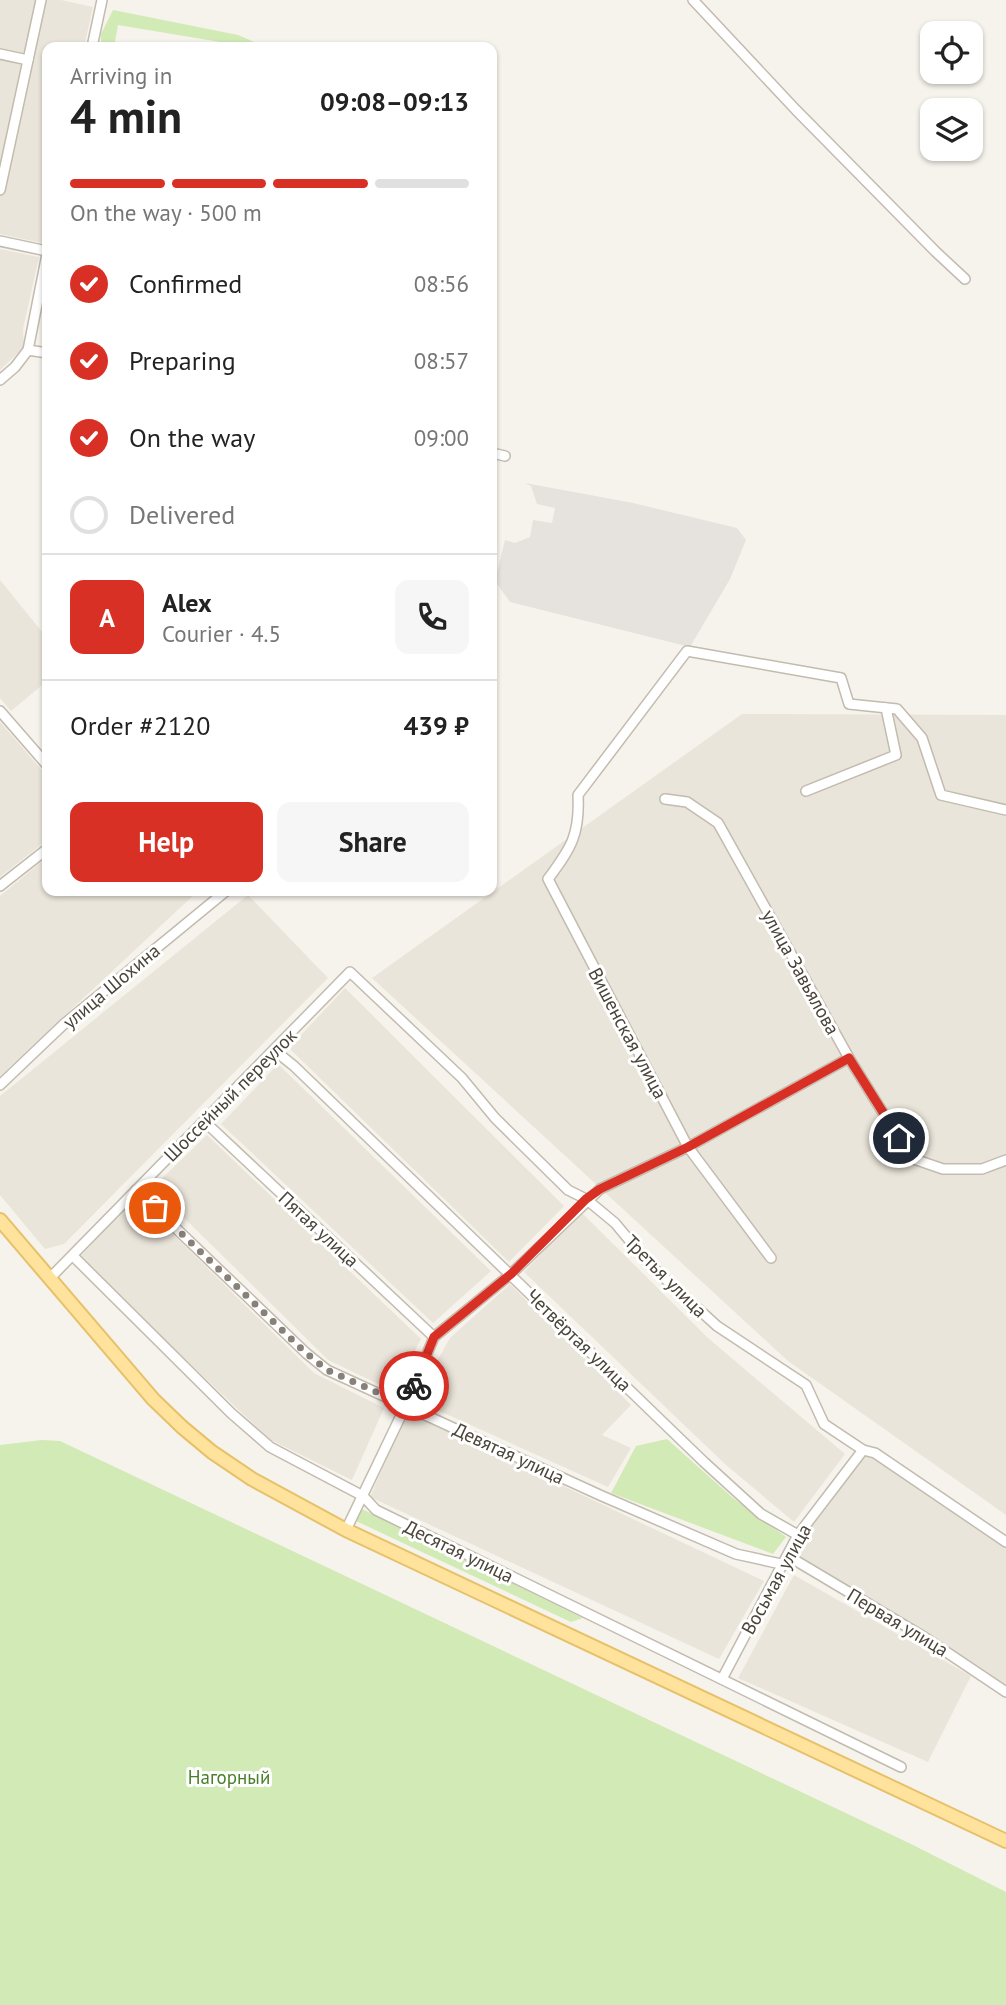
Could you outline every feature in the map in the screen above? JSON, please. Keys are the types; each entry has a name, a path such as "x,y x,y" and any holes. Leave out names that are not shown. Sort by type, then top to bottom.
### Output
{"main road":[{"path":"0,1220 153,1399 212,1452 252,1479 346,1530 1006,1841"}],"street":[{"path":"0,190 41,0"},
{"path":"693,0 806,120 936,253 965,279"},
{"path":"93,42 99,1"},
{"path":"0,54 28,60"},
{"path":"0,140 10,142"},
{"path":"0,241 42,252"},
{"path":"0,380 15,368 28,350 42,279"},
{"path":"28,350 42,352"},
{"path":"497,454 505,456"},
{"name":"Вишенская улица","path":"771,1258 688,1147 548,878 570,850 579,819 578,795 687,651 842,678 849,704 886,708"},
{"path":"806,790 896,755 886,708 897,709 922,738 941,795 1006,810"},
{"path":"0,711 42,759"},
{"name":"улица Завьялова","path":"665,799 687,802 718,823 849,1058 911,1158 943,1169 982,1169 1006,1160"},
{"path":"0,887 42,853"},
{"name":"улица Шохина","path":"0,1085 64,1024 220,896"},
{"name":"Шоссейный переулок","path":"50,1278 350,972"},
{"name":"Третья улица","path":"350,972 462,1078 495,1118 568,1190 586,1199 615,1223 649,1264 717,1326 806,1385 824,1424 863,1450 875,1452 1006,1542"},
{"name":"Четвёртая улица","path":"274,1051 294,1066 704,1462 761,1514 798,1535"},
{"path":"346,1530 406,1405 434,1337 511,1274 586,1199 600,1189 688,1147 849,1058"},
{"name":"Пятая улица","path":"204,1121 434,1337"},
{"name":"Девятая улица","path":"136,1190 327,1370 736,1554 781,1564"},
{"name":"Десятая улица","path":"73,1256 231,1413 270,1447 363,1496 376,1510 901,1766"},
{"name":"Восьмая улица","path":"722,1679 798,1535 863,1450"},
{"name":"Первая улица","path":"788,1556 924,1637 1006,1692"}],"shaded area":[{"path":"0,0 61,0 93,7 85,42 42,42 42,243 0,234"},
{"path":"0,249 39,257 23,329 24,347 0,370"},
{"path":"525,483 633,503 737,528 746,540 730,579 690,647 510,602 497,584 505,540 515,543 530,537 533,520 552,523 555,508 537,504 531,486"},
{"path":"0,580 42,632 42,685 11,711 0,698"},
{"path":"742,714 1006,715 1006,1515 788,1361 372,978 487,896 497,896 497,889"},
{"path":"0,722 42,770 42,844 0,877"},
{"path":"42,861 42,896 193,896 0,1076 0,896"},
{"path":"247,896 328,978 64,1244 45,1249 0,1195 0,1096"},
{"path":"345,988 564,1206 509,1262 289,1048"},
{"path":"278,1064 491,1271 433,1323 221,1124"},
{"path":"207,1135 421,1339 393,1391 328,1360 153,1187"},
{"path":"135,1197 314,1373 384,1408 352,1480 269,1439 79,1258"},
{"path":"581,1212 708,1338 845,1454 794,1522 726,1465 524,1272"},
{"path":"510,1284 631,1405 602,1435 631,1448 608,1487 415,1400 450,1338"},
{"path":"407,1412 764,1581 719,1659 370,1497"},
{"path":"863,1450 1006,1542 1006,1692 788,1556"},
{"path":"794,1575 971,1676 928,1762 738,1678"}],"green space":[{"path":"113,10 238,35 254,42 220,42 118,25 115,42 101,42 101,34"},
{"path":"667,1439 733,1498 786,1537 773,1554 611,1493 636,1446"},
{"name":"Нагорный","path":"42,1440 60,1441 909,1843 1006,1892 1006,2005 0,2005 0,1445"},
{"path":"362,1509 583,1618 571,1622 356,1521"}],"way so far":[{"path":"155,1208 327,1370 406,1405 414,1386"}],"route":[{"path":"414,1386 434,1337 511,1274 586,1199 600,1189 688,1147 849,1058 899,1138"}]}
